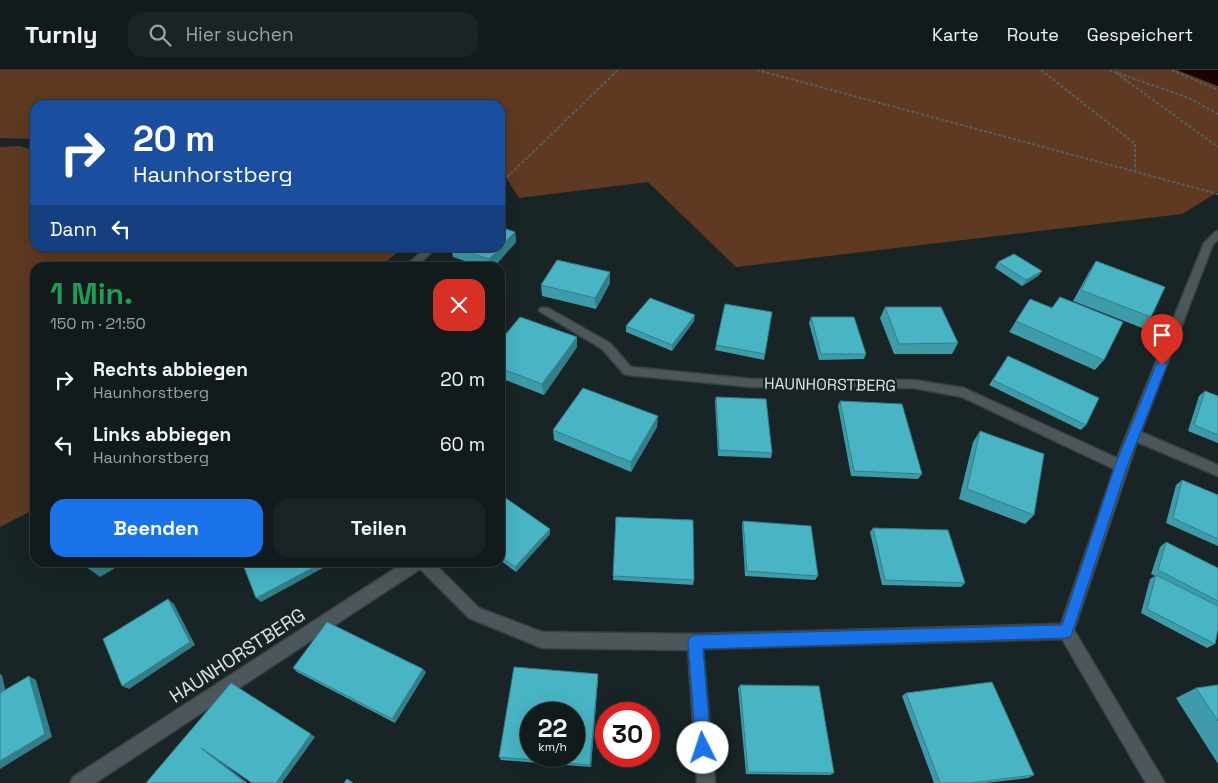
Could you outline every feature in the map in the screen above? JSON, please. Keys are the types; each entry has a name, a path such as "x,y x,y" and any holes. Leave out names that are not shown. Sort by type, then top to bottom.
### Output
{"street":[{"path":"1156,783 1066,631 1121,466 1210,243 1218,234"},
{"path":"415,262 426,252"},
{"name":"HAUNHORSTBERG","path":"544,311 606,346 628,372 751,383 914,384 964,393 1121,466"},
{"path":"1134,435 1218,471"},
{"name":"HAUNHORSTBERG","path":"79,783 410,567"},
{"path":"427,567 474,613 542,640 695,642 1066,631"},
{"path":"695,642 706,783"}],"path":[{"path":"505,179 618,70"},
{"path":"758,70 1218,194"},
{"path":"1041,70 1135,144 1135,172"},
{"path":"1109,70 1189,98 1218,114"},
{"path":"1172,70 1218,90"},
{"path":"1116,73 1218,147"}],"shaded area":[{"path":"0,70 1177,70 1218,86 1218,192 1182,214 736,267 648,182 519,198 505,176 505,100 30,100 30,139 0,138"},
{"path":"1177,70 1218,70 1218,86 1216,85"},
{"path":"20,146 30,149 30,252 398,252 386,262 30,262 30,512 0,527 0,147"}],"building":[{"path":"505,229 515,232 505,242"},
{"path":"467,252 496,252 489,259"},
{"path":"1014,254 1042,271 1026,280 998,262"},
{"path":"557,260 610,272 595,298 541,285"},
{"path":"1096,261 1165,287 1151,317 1081,290"},
{"path":"1060,297 1123,322 1104,360 1016,321 1030,299 1052,308"},
{"path":"650,298 695,315 672,345 626,326"},
{"path":"725,304 772,312 765,354 716,345"},
{"path":"885,307 941,307 958,343 899,344"},
{"path":"520,317 577,337 542,384 505,370 505,335"},
{"path":"811,317 854,317 866,354 821,354"},
{"path":"1008,356 1099,398 1086,425 993,380"},
{"path":"583,388 658,416 631,462 553,430"},
{"path":"1205,391 1218,396 1218,435 1194,425"},
{"path":"716,397 766,399 772,453 719,450"},
{"path":"840,401 902,404 922,474 854,471"},
{"path":"980,431 1044,454 1034,515 967,489"},
{"path":"1182,480 1218,495 1218,539 1173,518"},
{"path":"505,498 550,529 515,567 505,560"},
{"path":"616,517 693,520 694,580 613,576"},
{"path":"743,521 811,526 818,576 747,571"},
{"path":"873,528 948,530 965,583 885,580"},
{"path":"1166,542 1218,568 1218,601 1158,570"},
{"path":"244,567 314,567 256,598"},
{"path":"1156,575 1218,606 1218,629 1215,644 1147,609"},
{"path":"168,599 190,642 122,686 103,639"},
{"path":"327,622 423,669 392,719 293,668"},
{"path":"514,667 598,674 590,765 585,765 585,702 520,702 520,759 499,757"},
{"path":"29,676 45,734 0,761 0,693"},
{"path":"992,682 1034,775 970,783 940,783 906,693"},
{"path":"231,683 311,734 276,783 252,783 201,748 246,783 146,783"},
{"path":"740,685 819,686 834,773 748,772"},
{"path":"1218,685 1218,721 1196,688"},
{"path":"347,779 353,783 344,783"}],"route":[{"path":"703,748 695,642 1066,631 1121,466 1162,365"}]}
